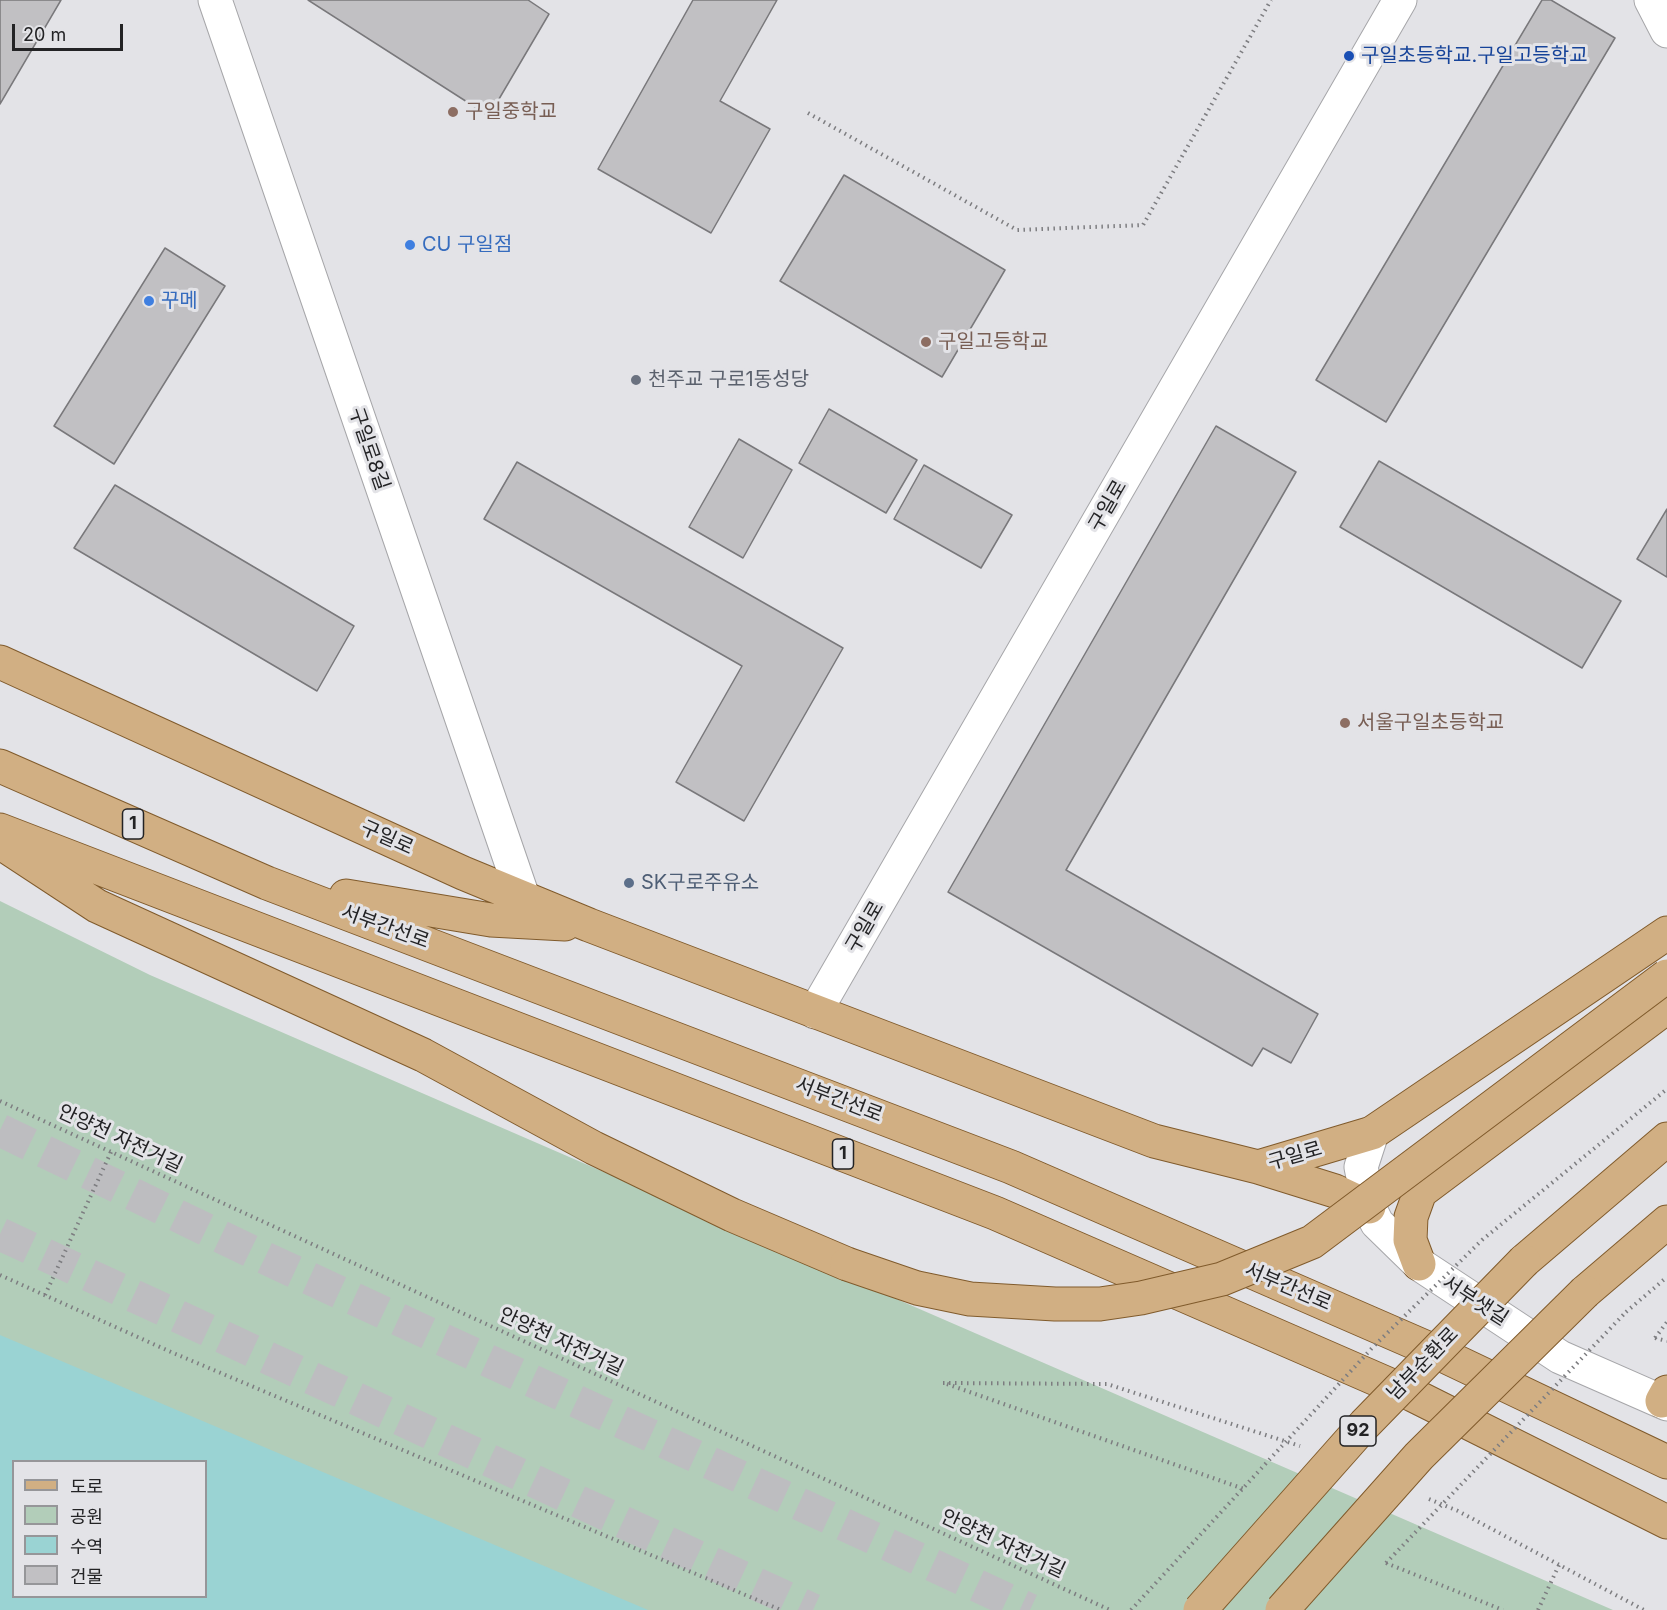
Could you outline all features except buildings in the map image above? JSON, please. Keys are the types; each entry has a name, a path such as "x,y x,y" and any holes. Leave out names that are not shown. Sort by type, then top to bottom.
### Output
{"main road":[{"name":"구일로","path":"0,662 463,873 589,925 1154,1141 1258,1167 1372,1133 1667,933"},
{"name":"서부간선로","path":"0,766 267,883 1011,1167 1434,1351 1667,1462"},
{"name":"1","path":"0,830 995,1213 1413,1395 1667,1522"},
{"path":"0,843 97,906 423,1055 594,1148 732,1215 847,1264 917,1288 970,1299 1100,1304 1141,1298 1222,1279 1312,1242 1667,976"},
{"path":"267,883 491,920 589,925"},
{"path":"1419,1264 1410,1240 1411,1217 1420,1192 1667,1007"},
{"name":"남부순환로","path":"1200,1610 1365,1424 1524,1261 1667,1139"},
{"path":"1258,1167 1335,1191 1369,1207"},
{"path":"1282,1610 1419,1455 1585,1292 1667,1222"}],"street":[{"name":"구일로8길","path":"215,0 524,897"},
{"name":"구일로","path":"815,1012 1400,0"},
{"path":"1651,0 1667,31"},
{"name":"서부샛길","path":"1372,1133 1361,1167 1369,1207 1377,1222 1419,1264 1560,1357 1665,1399"}],"path":[{"path":"808,113 1017,230 1143,225 1271,0"},
{"path":"1131,1610 1373,1347 1482,1240 1667,1089"},
{"name":"안양천 자전거길","path":"0,1101 1110,1610"},
{"path":"45,1295 111,1152"},
{"path":"0,1275 193,1361 781,1610"},
{"path":"1503,1610 1386,1563 1626,1311 1667,1277"},
{"path":"1667,1324 1655,1338 1667,1341"},
{"path":"943,1383 1244,1489"},
{"path":"1538,1610 1559,1565"}],"green space":[{"path":"0,901 150,975 1613,1610 0,1610"}],"water":[{"path":"0,1335 648,1610 0,1610"}],"tunnel":[{"path":"0,1130 265,1258 1030,1610"},
{"path":"0,1234 813,1610"}],"place":[{"name":"구일초등학교.구일고등학교","path":"1349,56"},
{"name":"구일중학교","path":"453,112"},
{"name":"CU 구일점","path":"410,245"},
{"name":"꾸메","path":"149,301"},
{"name":"구일고등학교","path":"926,342"},
{"name":"천주교 구로1동성당","path":"636,380"},
{"name":"서울구일초등학교","path":"1345,723"},
{"name":"SK구로주유소","path":"629,883"}]}
